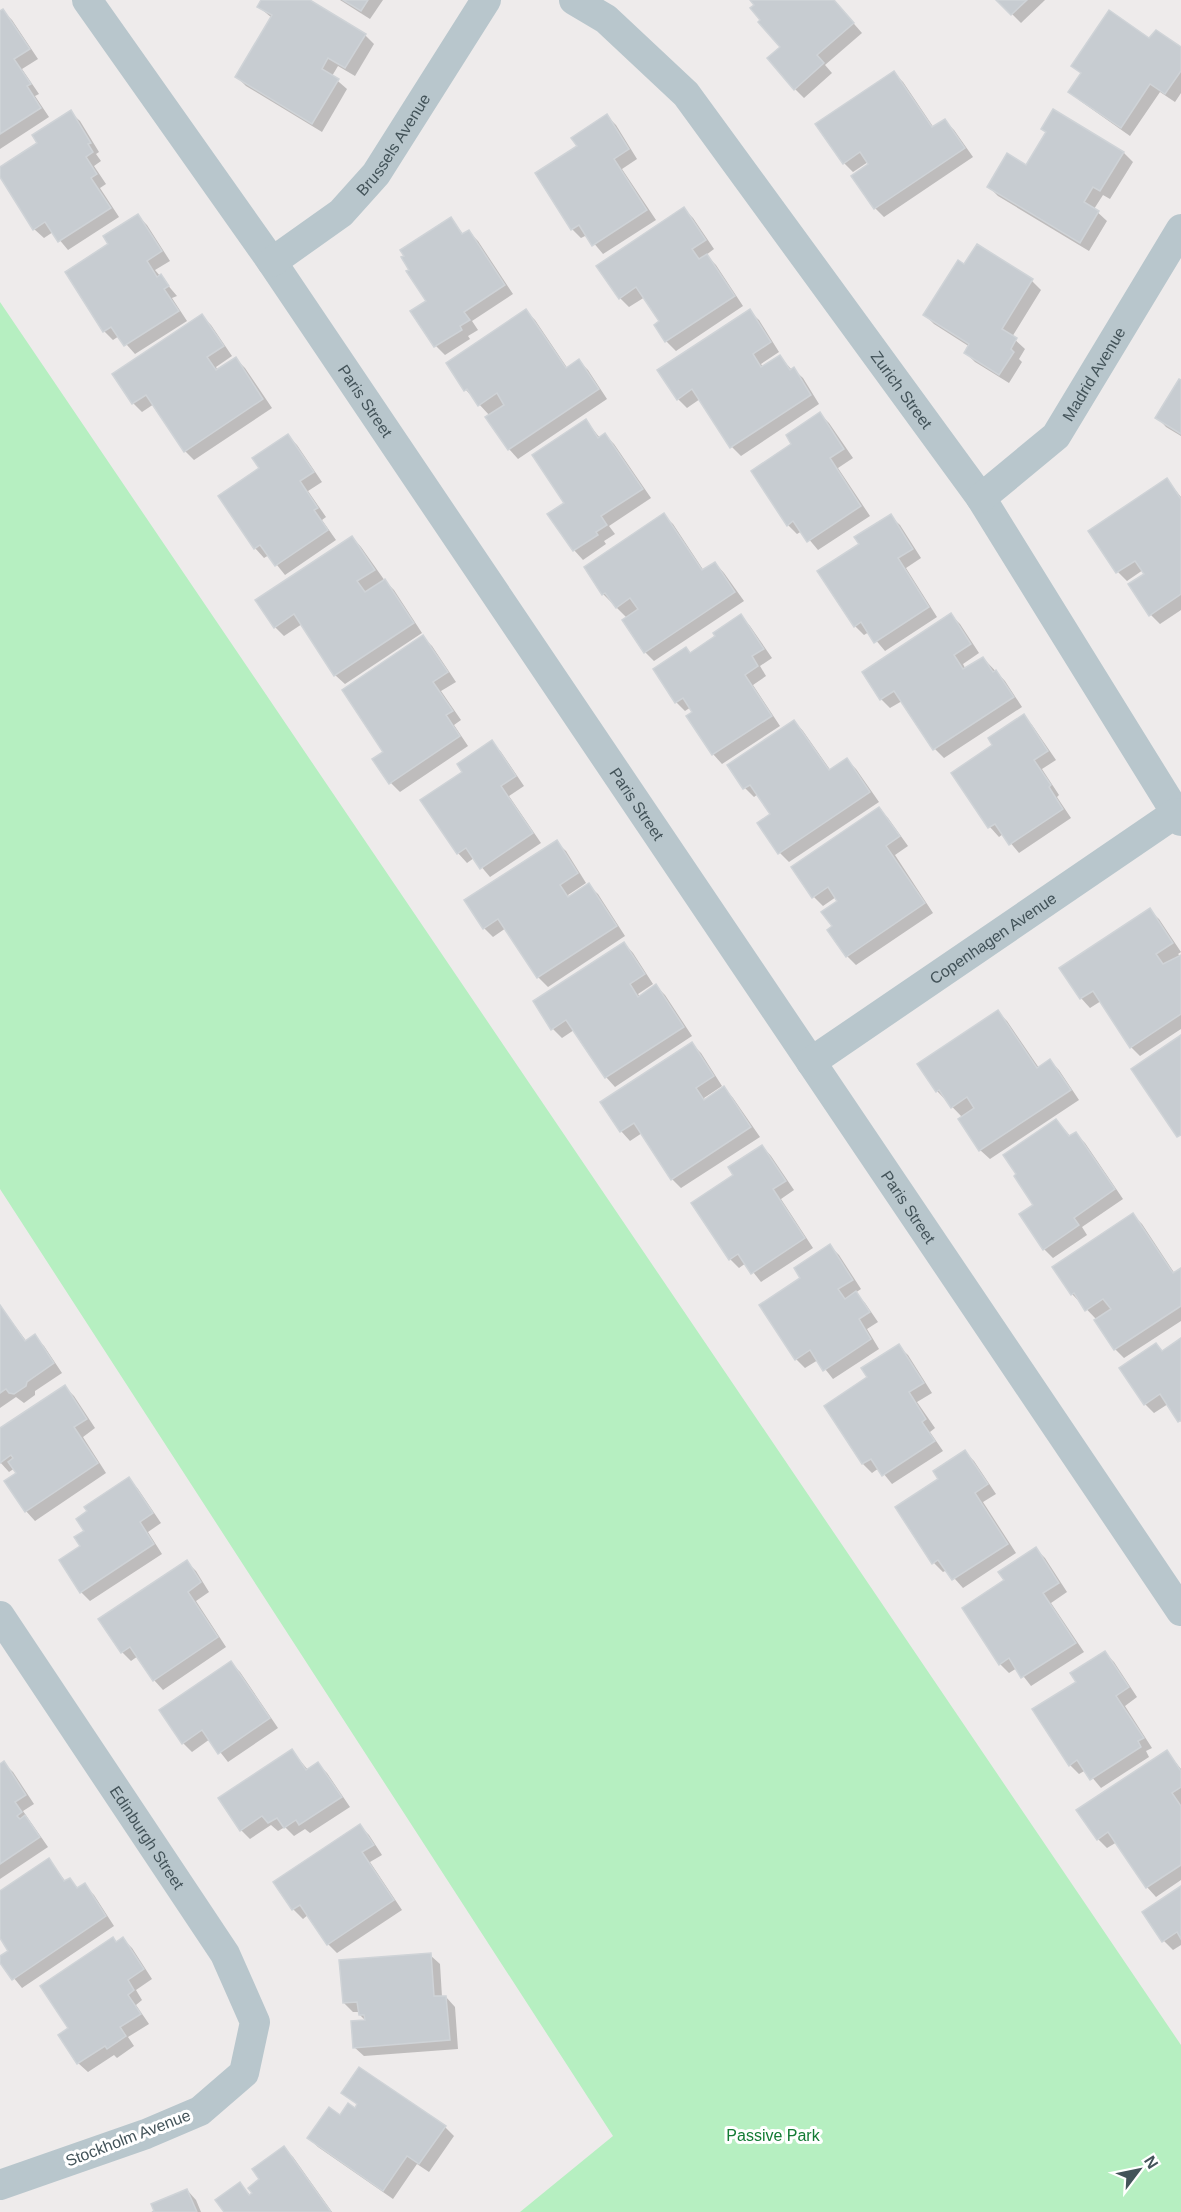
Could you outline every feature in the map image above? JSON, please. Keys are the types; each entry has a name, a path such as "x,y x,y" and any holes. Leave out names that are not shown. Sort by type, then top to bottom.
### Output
{"street":[{"name":"Paris Street","path":"87,0 272,262 1181,1611"},
{"name":"Brussels Avenue","path":"272,262 341,213 376,174 486,0"},
{"name":"Zurich Street","path":"574,0 606,19 686,94 981,498 1178,817"},
{"name":"Madrid Avenue","path":"981,498 1056,436 1181,229"},
{"name":"Copenhagen Avenue","path":"811,1062 1178,817"},
{"name":"Edinburgh Street","path":"0,1616 225,1954 255,2022 244,2073"},
{"name":"Stockholm Avenue","path":"0,2185 146,2134 201,2111 244,2073"}],"green space":[{"name":"Passive Park","path":"0,302 1181,2045 1181,2212 520,2212 613,2136 0,1189"}],"building":[{"path":"261,0 310,0 366,34 345,68 328,58 322,69 339,79 312,124 235,77 272,15 257,7"},
{"path":"343,0 368,0 361,11"},
{"path":"750,0 834,0 854,23 817,55 824,63 794,90 767,58 780,47 758,22 760,20 750,8 754,5"},
{"path":"996,0 1027,0 1011,15"},
{"path":"3,9 30,49 14,59 31,84 27,86 41,108 0,134 0,11"},
{"path":"1109,10 1149,38 1156,30 1181,47 1181,71 1165,94 1150,84 1121,128 1068,92 1081,73 1071,66"},
{"path":"894,71 932,127 945,119 965,148 874,209 851,176 868,164 860,152 843,164 815,124"},
{"path":"1053,109 1124,152 1100,191 1093,187 1084,202 1099,211 1080,243 987,187 1007,153 1026,165 1046,132 1041,129"},
{"path":"71,110 91,143 88,144 93,152 86,157 97,174 91,178 111,208 58,242 45,222 33,230 0,177 0,167 37,143 32,135"},
{"path":"607,114 629,149 614,159 647,210 592,246 579,225 571,230 535,173 577,146 571,138"},
{"path":"684,207 706,240 692,249 699,259 707,254 735,296 665,342 654,325 659,321 636,287 619,299 596,266"},
{"path":"138,214 162,251 147,261 157,277 161,274 169,286 164,289 179,311 124,346 111,327 103,332 65,272 108,244 103,236"},
{"path":"451,217 462,234 469,230 505,285 464,312 470,320 460,326 462,330 434,347 410,311 426,301 406,271 409,270 401,257 404,256 400,250"},
{"path":"977,244 1033,279 1002,329 1017,338 1011,349 1014,352 999,375 964,353 969,344 923,315 958,260 964,264"},
{"path":"526,309 566,368 579,359 599,389 508,450 485,417 504,405 497,393 478,406 467,389 464,391 446,363"},
{"path":"750,309 771,342 753,354 761,367 780,355 790,370 794,367 811,395 730,448 692,389 677,400 657,370"},
{"path":"202,314 224,346 207,357 216,370 236,357 263,399 184,452 146,395 132,404 112,374"},
{"path":"1179,379 1181,380 1181,434 1155,418"},
{"path":"820,412 844,449 830,458 861,506 807,542 793,521 787,526 751,471 791,444 786,435"},
{"path":"586,419 598,438 605,433 643,489 601,516 607,525 596,532 598,535 573,551 547,514 564,503 532,455"},
{"path":"288,434 314,472 300,481 318,508 314,510 328,530 275,566 260,545 254,549 218,496 259,468 252,458"},
{"path":"1167,478 1181,499 1181,594 1149,616 1128,584 1144,574 1135,561 1116,573 1088,531"},
{"path":"664,513 702,570 715,562 735,592 644,653 622,620 638,609 630,598 616,608 605,593 602,595 584,567"},
{"path":"891,514 913,549 898,558 929,607 874,643 861,622 854,627 817,571 859,544 854,537"},
{"path":"352,536 375,570 357,581 365,592 385,579 414,623 334,676 294,614 274,628 255,600"},
{"path":"951,613 971,644 954,655 963,669 983,657 993,672 996,670 1014,697 933,750 894,691 880,700 862,672"},
{"path":"741,614 764,649 752,656 758,666 745,675 772,716 712,755 686,716 692,712 683,698 675,703 653,669 686,647 690,653 715,636 713,633"},
{"path":"423,635 448,672 433,682 453,711 446,715 460,736 389,784 372,759 383,752 342,690"},
{"path":"1024,714 1048,751 1034,760 1051,785 1049,787 1063,809 1009,845 995,824 988,828 951,773 992,745 988,738"},
{"path":"794,720 829,770 847,758 870,792 778,854 757,823 770,814 750,785 743,789 727,765"},
{"path":"492,740 516,776 501,786 533,833 480,869 466,848 457,854 420,800 462,772 457,764"},
{"path":"879,807 900,836 886,846 925,903 846,957 827,930 832,926 821,912 837,901 828,887 812,898 791,867"},
{"path":"557,840 578,873 560,885 568,897 589,883 617,926 537,978 498,919 483,929 464,900"},
{"path":"1150,908 1173,943 1156,954 1163,964 1181,955 1181,1014 1130,1048 1093,991 1080,999 1059,968"},
{"path":"624,942 645,974 630,984 638,997 656,984 684,1027 605,1078 566,1020 551,1030 533,1001"},
{"path":"998,1010 1037,1068 1050,1059 1071,1090 979,1151 958,1119 974,1108 967,1097 951,1108 939,1090 936,1092 917,1064"},
{"path":"1181,1035 1181,1135 1177,1137 1131,1069"},
{"path":"692,1042 714,1076 696,1088 704,1100 724,1086 751,1127 671,1180 634,1123 620,1132 600,1102"},
{"path":"1056,1119 1069,1136 1076,1132 1115,1189 1074,1218 1079,1225 1043,1250 1019,1214 1033,1205 1003,1155"},
{"path":"762,1145 786,1181 773,1189 805,1238 751,1274 738,1254 729,1260 691,1203 733,1175 728,1167"},
{"path":"1133,1213 1173,1273 1181,1268 1181,1306 1114,1350 1094,1320 1111,1309 1103,1299 1085,1311 1074,1293 1071,1295 1052,1267"},
{"path":"830,1244 853,1280 838,1289 845,1299 856,1291 870,1312 859,1319 871,1339 823,1371 810,1350 795,1360 759,1305 800,1278 794,1268"},
{"path":"0,1305 25,1341 35,1334 54,1363 14,1394 9,1393 6,1389 0,1393"},
{"path":"1181,1338 1181,1420 1178,1422 1160,1394 1144,1405 1119,1368 1156,1343 1162,1351"},
{"path":"899,1344 924,1383 909,1392 926,1419 922,1422 935,1441 882,1476 871,1459 862,1464 824,1406 867,1377 861,1368"},
{"path":"65,1385 87,1419 74,1427 98,1463 25,1512 4,1481 16,1473 8,1462 13,1458 11,1455 0,1463 0,1428"},
{"path":"965,1450 988,1484 975,1493 1008,1544 952,1580 938,1560 932,1564 895,1507 938,1479 933,1471"},
{"path":"129,1477 153,1513 140,1522 154,1544 80,1593 59,1560 80,1546 74,1537 84,1531 76,1519 87,1511 84,1507"},
{"path":"1036,1547 1059,1583 1043,1593 1076,1643 1021,1678 1009,1658 999,1665 962,1608 1004,1580 998,1572"},
{"path":"187,1560 201,1582 188,1592 218,1637 153,1681 130,1647 121,1653 98,1619"},
{"path":"1105,1651 1129,1687 1116,1696 1144,1738 1138,1741 1141,1747 1090,1780 1077,1760 1069,1766 1032,1709 1076,1682 1070,1673"},
{"path":"231,1661 270,1718 218,1754 202,1730 182,1744 159,1710"},
{"path":"292,1749 306,1770 318,1762 342,1797 299,1825 296,1820 284,1828 277,1818 268,1823 262,1816 240,1831 218,1798"},
{"path":"1167,1750 1181,1771 1181,1787 1172,1793 1181,1806 1181,1865 1146,1888 1108,1832 1097,1840 1076,1810"},
{"path":"4,1761 26,1795 15,1802 22,1812 17,1816 20,1819 25,1815 40,1837 0,1864 0,1764"},
{"path":"360,1824 374,1845 362,1852 394,1900 327,1945 300,1905 292,1910 273,1882"},
{"path":"49,1858 64,1881 70,1878 77,1888 85,1883 106,1916 12,1980 0,1963 0,1956 8,1951 0,1938 0,1891"},
{"path":"1181,1886 1181,1939 1177,1932 1162,1942 1142,1912"},
{"path":"113,1937 116,1942 123,1937 144,1969 128,1980 134,1990 128,1995 141,2014 120,2027 126,2036 107,2049 105,2046 77,2064 58,2035 68,2028 40,1986"},
{"path":"431,1953 434,1996 446,1996 450,2040 353,2048 351,2021 365,2020 364,2015 359,2015 357,2002 343,2003 339,1960"},
{"path":"359,2067 446,2126 419,2164 407,2156 383,2191 307,2138 329,2107 340,2115 348,2103 355,2108 357,2104 341,2093"},
{"path":"284,2146 331,2212 224,2212 215,2200 240,2182 249,2195 252,2193 248,2188 259,2179 252,2169"},
{"path":"187,2189 197,2212 152,2212 154,2211 151,2204"}]}
